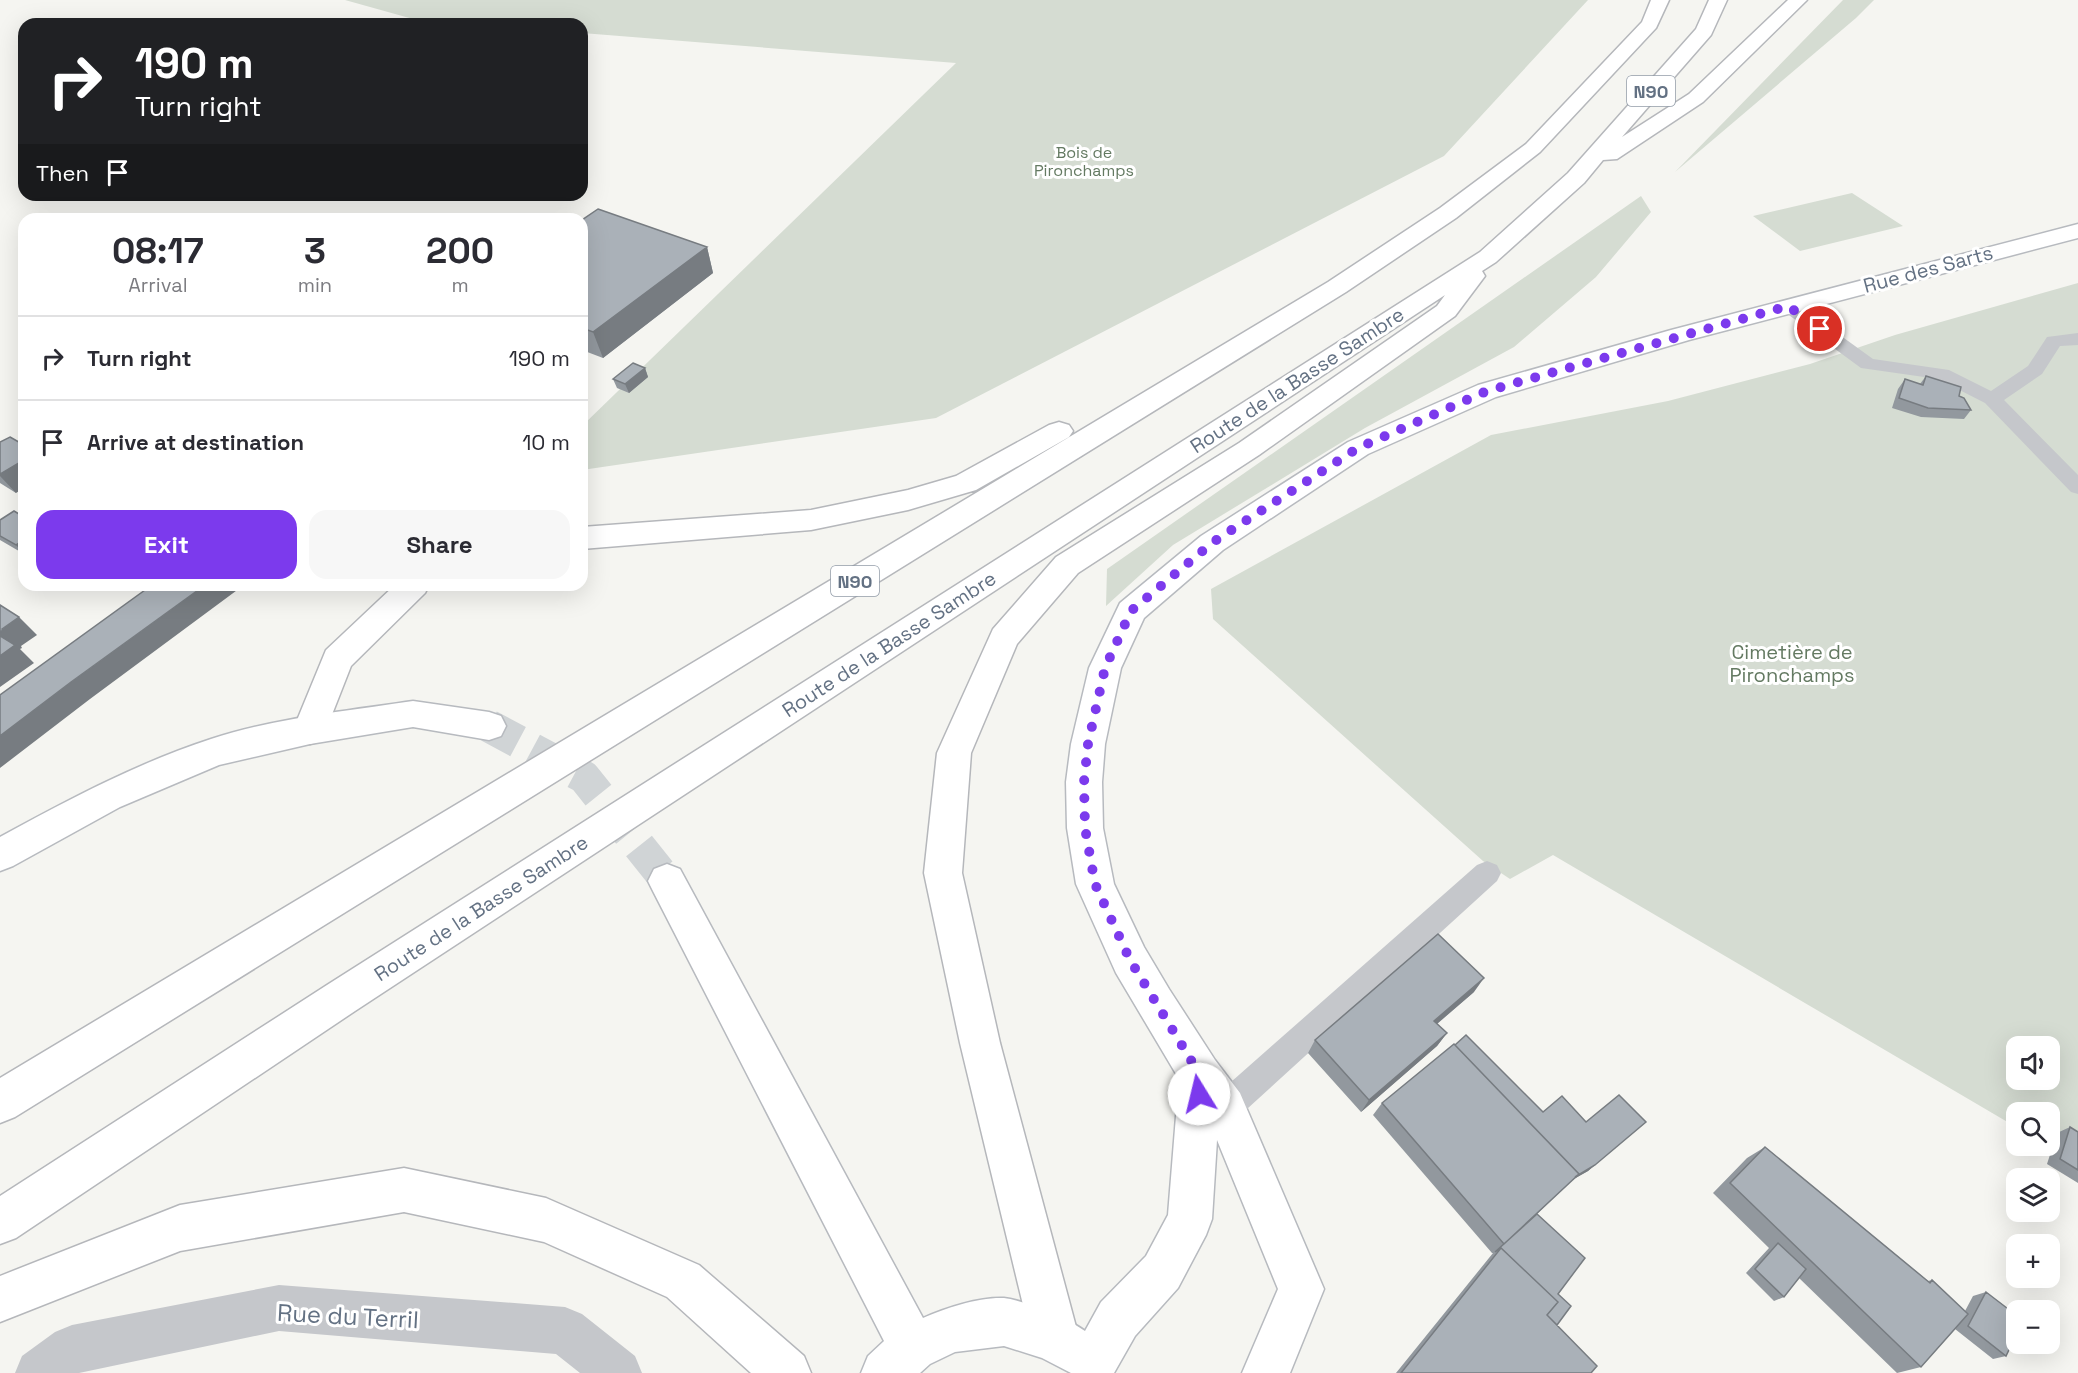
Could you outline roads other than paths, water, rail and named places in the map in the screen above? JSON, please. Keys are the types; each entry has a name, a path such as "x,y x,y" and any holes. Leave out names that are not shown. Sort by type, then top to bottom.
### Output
{"main road":[{"name":"N90","path":"0,1102 1337,287 1448,213 1533,148 1650,24 1660,0"},
{"name":"Route de la Basse Sambre","path":"0,1222 341,998 1488,257 1576,178 1704,31 1718,0"},
{"path":"1576,178 1696,98 1798,0"},
{"name":"Rue des Sarts","path":"1266,1373 1301,1289 1213,1091 1150,994 1120,938 1095,884 1085,828 1084,782 1088,744 1105,668 1131,611 1221,537 1358,448 1439,410 1487,391 1788,306 2078,231"},
{"path":"1055,1338 980,1042 943,873 954,753 1004,638 1066,565 1249,449 1446,311 1488,257"},
{"path":"588,538 811,520 908,500 966,483 1244,324 1337,287"},
{"path":"310,730 337,658 408,591"},
{"path":"0,855 107,796 214,752 310,730 413,714 489,726"},
{"path":"667,881 899,1360 953,1329 1004,1322 1055,1338 1095,1369 1118,1319 1162,1272 1190,1219 1213,1091"},
{"path":"0,1299 180,1228 404,1190 546,1220 682,1281 787,1373"}],"street":[{"name":"Rue du Terril","path":"39,1373 72,1348 279,1308 565,1331 618,1373"}],"lane":[{"path":"1788,306 1868,364 1942,374 1992,399 2078,487"},
{"path":"1992,399 2035,370 2054,341 2078,339"},
{"path":"1213,1091 1486,873"}],"tunnel":[{"path":"489,726 584,777 667,881"}],"park label":[{"name":"Bois de Pironchamps","path":"1084,161"},
{"name":"Cimetière de Pironchamps","path":"1792,664"}]}
